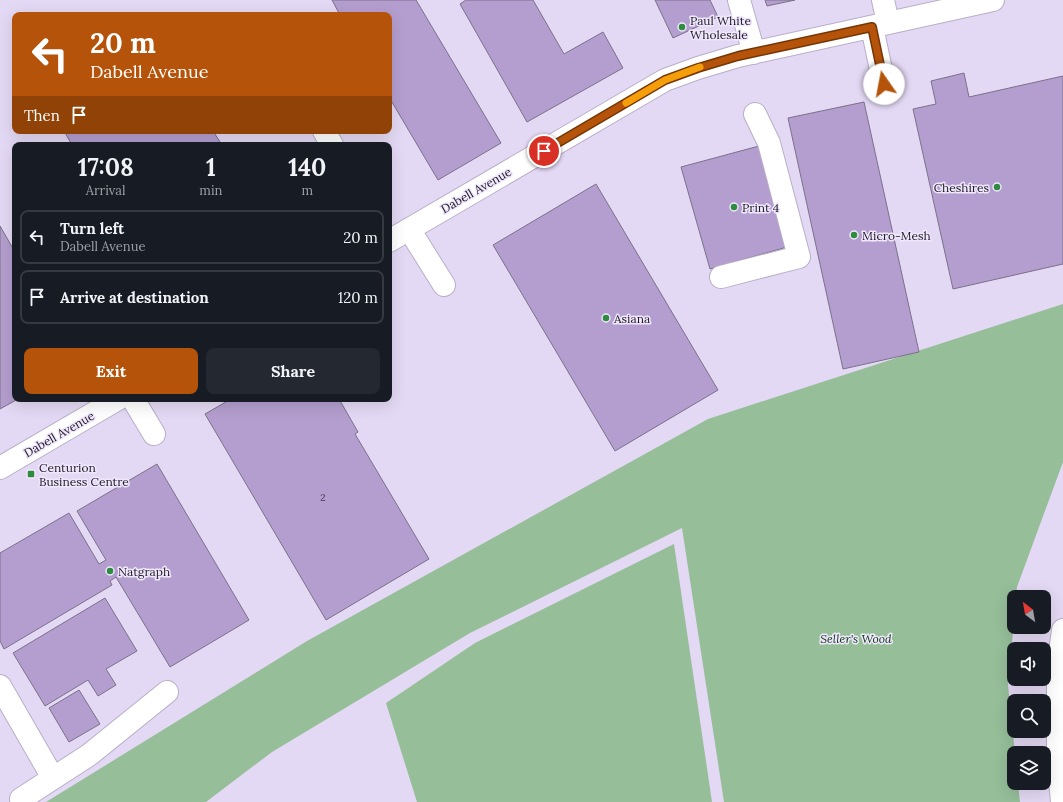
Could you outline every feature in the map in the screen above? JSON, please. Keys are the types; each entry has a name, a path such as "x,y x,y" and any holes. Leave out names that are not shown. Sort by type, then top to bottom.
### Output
{"street":[{"path":"739,0 754,53"},
{"path":"883,0 880,25 884,84"},
{"name":"Dabell Avenue","path":"392,239 665,80 698,68 754,53 994,0"},
{"path":"721,277 799,257 769,143 755,114"},
{"path":"409,229 444,285"},
{"name":"Dabell Avenue","path":"0,468 113,402"},
{"path":"135,402 154,434"},
{"path":"1062,802 1058,757 1058,675 1063,630"},
{"path":"0,686 54,778"},
{"path":"21,799 89,755 167,692"}],"green space":[{"name":"Seller's Wood","path":"1063,304 1063,462 1017,590 1007,590 1007,634 1013,634 1012,642 1007,642 1007,686 1009,694 1007,694 1007,738 1013,738 1014,746 1007,746 1007,790 1019,790 1020,802 724,802 682,528 470,633 272,752 206,802 46,802 307,641 708,419"},
{"path":"674,544 712,802 417,802 386,703 475,643"}],"building":[{"path":"332,0 416,0 501,143 438,180 392,102 392,12 338,12"},
{"path":"466,0 533,0 564,54 603,32 623,68 527,122 460,4"},
{"name":"Paul White Wholesale","path":"655,0 710,0 718,17 673,38"},
{"name":"Paul White Wholesale","path":"765,0 795,0 767,6"},
{"name":"Cheshires","path":"964,73 969,97 1063,76 1063,264 953,289 913,109 936,104 931,81"},
{"name":"Micro-Mesh","path":"864,102 919,352 843,369 788,118"},
{"path":"66,134 215,134 220,142 70,142"},
{"name":"Print 4","path":"759,146 787,247 710,269 681,167"},
{"name":"Asiana","path":"596,184 718,390 615,451 493,245"},
{"path":"0,226 12,247 13,402 0,409"},
{"path":"226,402 341,402 358,432 355,434 429,559 326,620 205,414"},
{"name":"Natgraph","path":"157,464 249,620 170,667 116,577 110,581 112,585 4,649 0,641 0,553 69,513 99,564 106,560 77,511"},
{"path":"105,598 137,651 106,669 116,685 98,696 88,680 45,706 13,653"},
{"path":"79,690 100,724 69,742 49,708"}],"slow traffic":[{"path":"626,103 665,80 700,67"}],"place":[{"name":"Paul White Wholesale","path":"682,27"},
{"name":"Cheshires","path":"997,187"},
{"name":"Print 4","path":"734,207"},
{"name":"Micro-Mesh","path":"854,235"},
{"name":"Asiana","path":"606,318"},
{"name":"Centurion Business Centre","path":"31,474"},
{"name":"Natgraph","path":"110,571"}],"route":[{"path":"544,151 665,80 738,56 872,27 884,84"}]}
